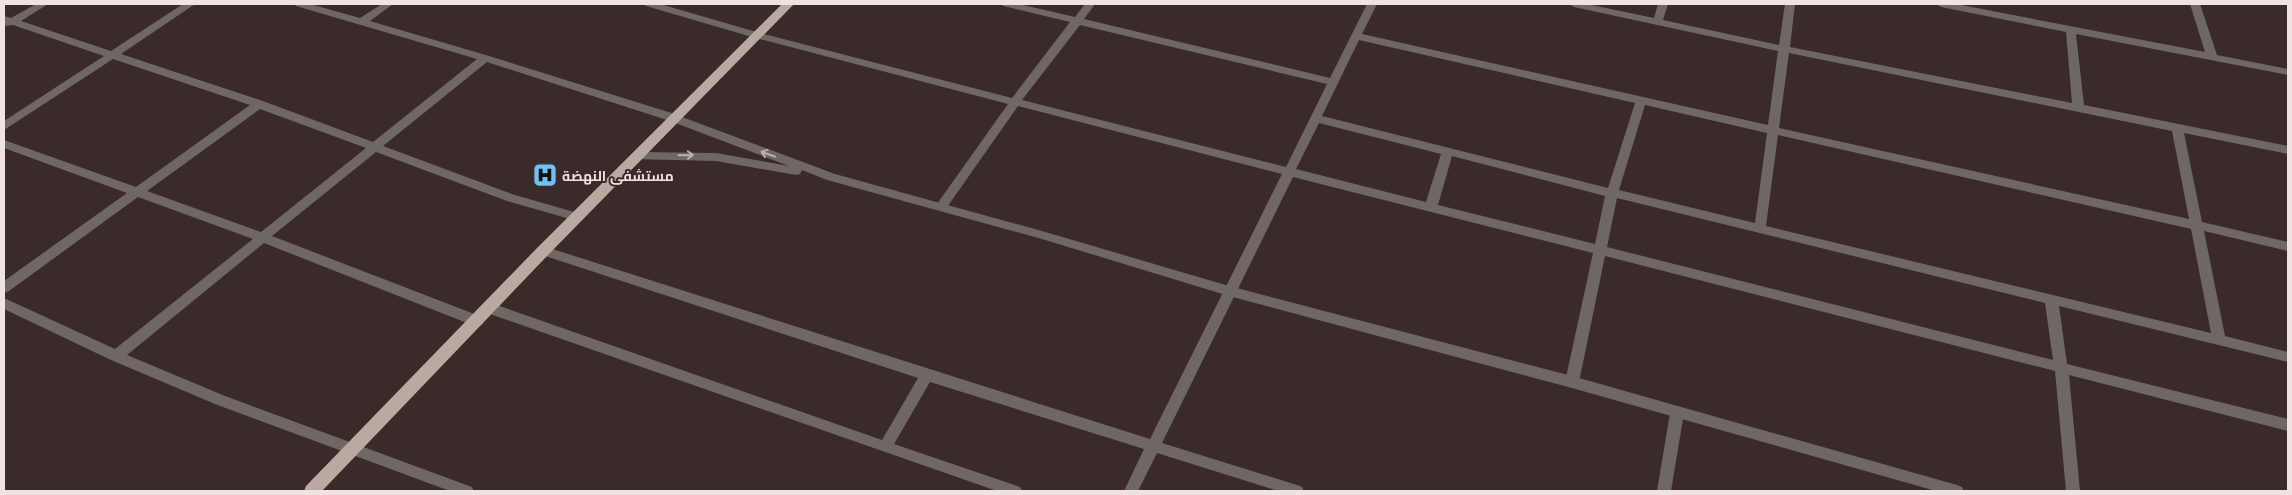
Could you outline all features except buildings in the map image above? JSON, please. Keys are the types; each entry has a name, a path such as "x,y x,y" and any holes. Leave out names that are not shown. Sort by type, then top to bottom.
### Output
{"highway":[{"path":"312,491 543,250 577,218 788,4"}],"street":[{"path":"7,23 43,4"},
{"path":"4,126 190,4"},
{"path":"300,4 484,58 674,118 831,177 1042,235 1229,291 1572,382 1957,491"},
{"path":"362,22 388,4"},
{"path":"650,4 756,35 1015,102 2288,425"},
{"path":"1007,4 1332,82"},
{"path":"941,208 1015,102 1090,4"},
{"path":"1131,491 1229,291 1291,171 1370,4"},
{"path":"1574,4 1784,49 2078,106 2288,150"},
{"path":"1658,22 1663,4"},
{"path":"1760,228 1790,4"},
{"path":"1941,4 2288,72"},
{"path":"2195,4 2212,57"},
{"path":"7,23 112,55 259,104 511,198 577,218"},
{"path":"2071,30 2078,106"},
{"path":"1355,36 2288,246"},
{"path":"116,356 376,148 484,58"},
{"path":"1572,382 1612,194 1641,100"},
{"path":"4,288 259,104"},
{"path":"1316,118 1612,194 1760,228 2288,357"},
{"path":"2177,127 2219,340"},
{"path":"4,144 264,238 477,321"},
{"path":"1431,207 1448,151"},
{"path":"637,156 716,157 831,177"},
{"path":"543,250 927,375 1297,491"},
{"path":"2051,299 2062,367 2073,491"},
{"path":"4,303 116,356 220,400 467,491"},
{"path":"489,308 1015,491"},
{"path":"885,447 927,375"},
{"path":"1664,491 1677,413"}],"place":[{"name":"مستشفى النهضة","path":"545,175"}]}
